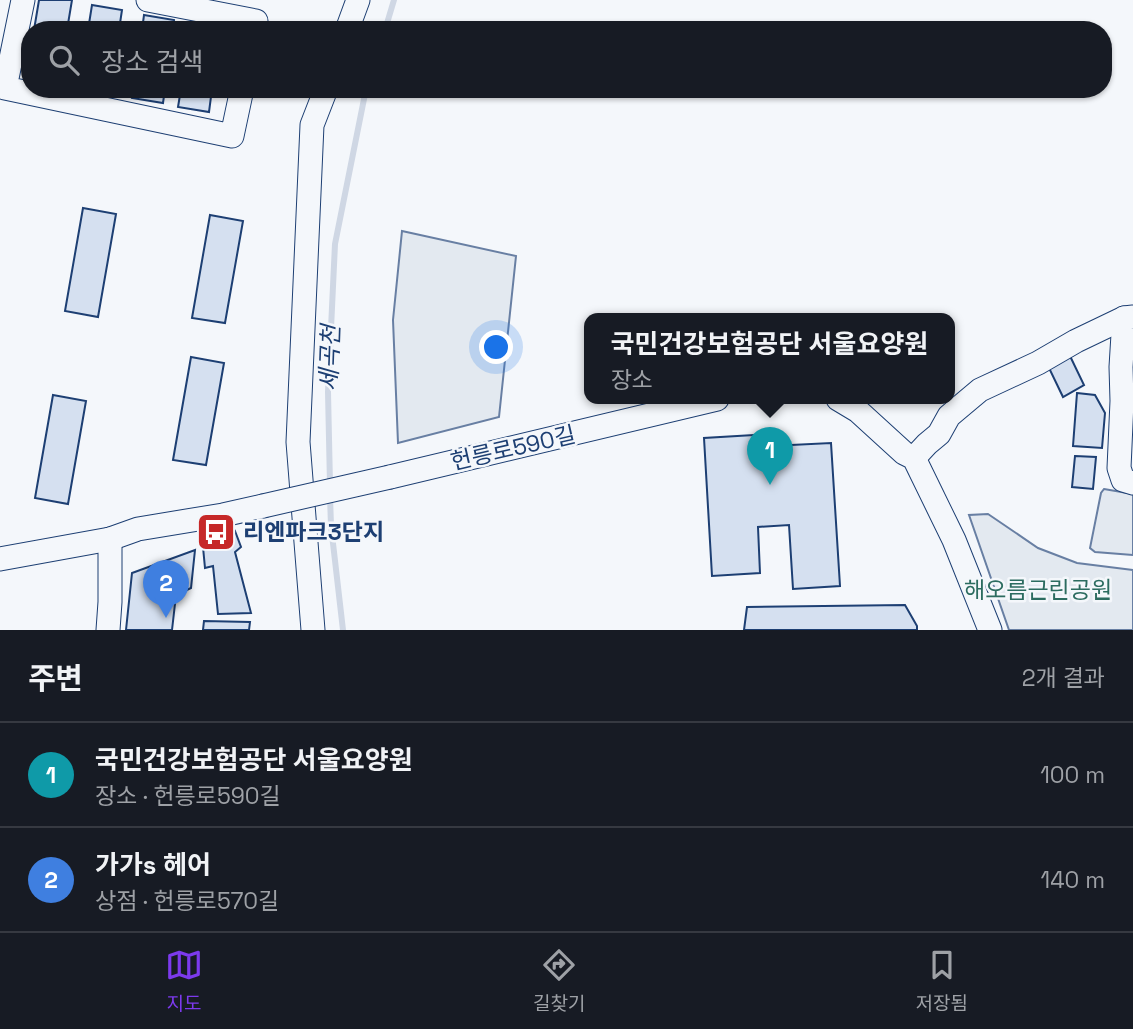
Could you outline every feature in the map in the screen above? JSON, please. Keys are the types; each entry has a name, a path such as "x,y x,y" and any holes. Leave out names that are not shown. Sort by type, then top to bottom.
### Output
{"street":[{"path":"21,91 5,88 23,0"},
{"path":"148,0 257,17"},
{"path":"350,21 358,0"},
{"path":"52,98 232,136 240,98"},
{"path":"313,630 298,442 312,125 322,98"},
{"path":"914,458 939,434 949,416 980,390 1128,318 1126,476"},
{"name":"헌릉로590길","path":"110,539 138,529 223,515 696,404"},
{"path":"846,404 858,411 904,453 914,458 954,540 990,630"},
{"path":"0,559 110,539 108,630"}],"green space":[{"path":"402,231 516,256 499,417 398,443 393,320"},
{"path":"1104,489 1133,494 1133,555 1095,552 1090,548"},
{"name":"해오름근린공원","path":"988,514 1038,548 1077,563 1133,570 1133,630 1009,630 969,515"}],"building":[{"path":"39,0 72,0 68,21 36,21"},
{"path":"92,5 122,10 120,21 89,21"},
{"path":"144,15 174,20 174,21 143,21"},
{"path":"132,98 164,98 163,103"},
{"path":"180,98 211,98 209,112 178,107"},
{"path":"83,208 116,214 98,317 65,311"},
{"path":"210,215 243,221 225,323 192,318"},
{"path":"1070,356 1084,385 1063,397 1049,368"},
{"path":"191,357 224,363 206,465 173,460"},
{"path":"1077,393 1095,395 1105,413 1102,448 1073,446"},
{"path":"53,395 86,401 68,504 35,498"},
{"path":"754,435 791,445 831,443 840,586 793,589 789,525 758,527 760,573 712,576 704,438"},
{"path":"1075,456 1096,457 1093,489 1072,487"},
{"path":"235,531 241,547 235,552 251,613 218,614 213,566 205,568 203,547"},
{"path":"195,550 191,588 176,595 172,630 126,630 132,573"},
{"path":"905,605 917,630 744,630 747,607"},
{"path":"204,621 250,622 249,630 203,630"}],"waterway":[{"name":"세곡천","path":"388,21 394,0"},
{"name":"세곡천","path":"330,485 328,392 335,244 364,98"},
{"name":"세곡천","path":"330,496 343,630"}],"place":[{"name":"국민건강보험공단 서울요양원","path":"770,485"},
{"name":"리엔파크3단지","path":"216,532"},
{"name":"가가s 헤어","path":"166,618"}]}
